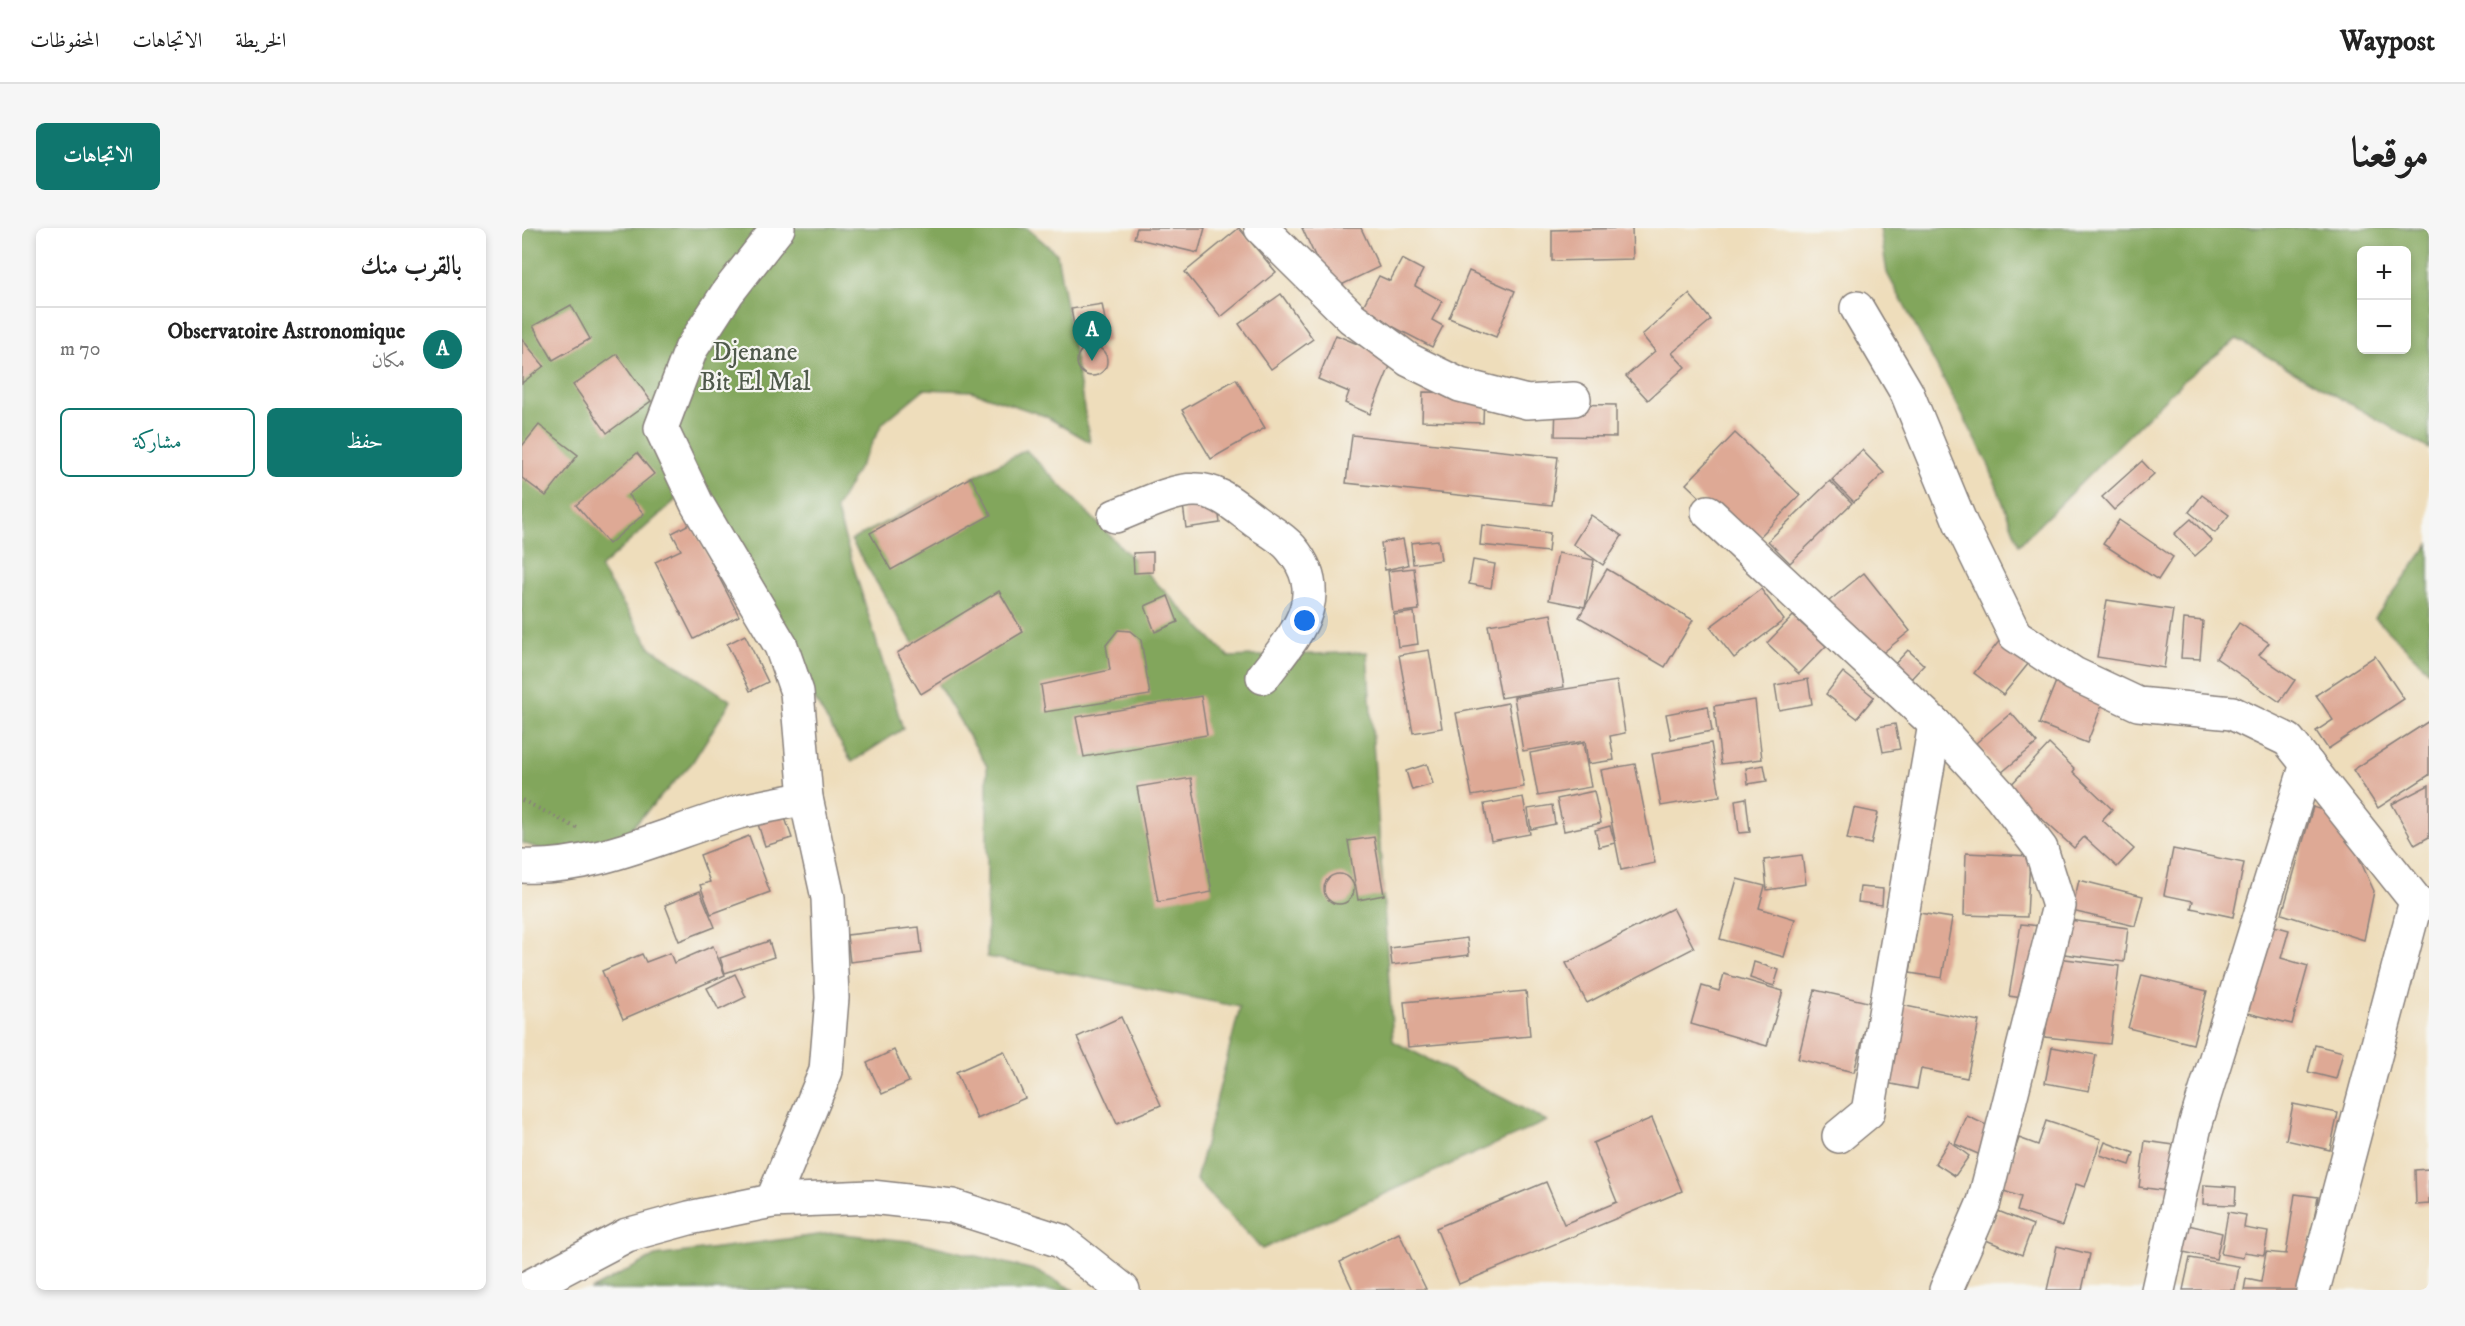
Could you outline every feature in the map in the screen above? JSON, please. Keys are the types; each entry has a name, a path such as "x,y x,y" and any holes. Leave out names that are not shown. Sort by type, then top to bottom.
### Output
{"street":[{"path":"772,1201 826,1071 832,998 828,898 806,798 797,692 781,646 698,504 662,428 691,349 728,292 778,228"},
{"path":"1261,228 1352,318 1409,360 1460,385 1527,402 1574,399"},
{"path":"1857,308 1907,393 1960,524 2016,635 2074,674 2138,704 2232,713 2288,741 2416,901 2313,1290"},
{"path":"1115,516 1183,491 1204,490 1222,497 1290,546 1305,575 1308,608 1303,624 1263,677"},
{"path":"1708,512 1935,724 2000,795 2041,849 2059,906 1984,1202 1946,1290"},
{"path":"1839,1136 1868,1112 1935,724"},
{"path":"2158,1290 2195,1126 2307,764"},
{"path":"522,866 552,868 620,850 744,811 806,798"},
{"path":"523,1290 627,1235 772,1201 871,1197 952,1206 1061,1240 1123,1290"}],"path":[{"path":"522,800 620,850"}],"green space":[{"name":"Djenane Bit El Mal","path":"522,228 1027,228 1057,254 1090,442 1045,416 971,391 924,389 883,423 836,509 903,729 852,762 688,489 600,568 651,648 731,701 692,763 623,837 550,852 522,843"},
{"path":"1880,228 2429,228 2429,449 2237,339 2184,380 2019,545 1987,461 1887,273"},
{"path":"1026,450 1229,657 1367,652 1393,1041 1547,1121 1262,1249 1196,1180 1240,1007 987,957 987,766 851,540"},
{"path":"2429,544 2429,671 2375,618"},
{"path":"833,1233 918,1242 1034,1270 1074,1290 590,1290 655,1256"}],"building":[{"path":"1137,228 1205,228 1198,253 1134,238"},
{"path":"1239,228 1276,272 1221,317 1185,272"},
{"path":"1302,228 1361,228 1379,267 1331,290"},
{"path":"1632,228 1633,259 1552,261 1552,230"},
{"path":"1402,259 1423,270 1415,286 1442,301 1432,320 1443,326 1432,347 1361,310 1379,276 1390,281"},
{"path":"1469,271 1515,291 1496,337 1449,318"},
{"path":"1281,294 1313,339 1271,369 1239,324"},
{"path":"1689,294 1711,320 1672,353 1685,367 1648,400 1626,376 1655,351 1642,335"},
{"path":"1102,304 1109,341 1078,347 1071,309"},
{"path":"571,305 590,339 553,360 533,326"},
{"path":"1336,335 1393,359 1370,414 1345,403 1349,392 1318,379"},
{"path":"522,339 544,366 522,383"},
{"path":"1092,346 1103,350 1107,361 1103,372 1092,376 1081,372 1077,361 1081,350"},
{"path":"617,354 651,401 607,433 573,385"},
{"path":"1236,379 1265,428 1211,459 1182,410"},
{"path":"1423,392 1484,393 1483,423 1422,421"},
{"path":"1556,404 1616,405 1616,437 1555,436"},
{"path":"539,425 578,455 546,496 522,478 522,446"},
{"path":"1735,433 1800,495 1751,546 1686,484"},
{"path":"1352,435 1558,457 1552,505 1346,483"},
{"path":"1862,450 1884,473 1854,502 1832,480"},
{"path":"637,453 654,474 628,495 644,514 609,544 576,505"},
{"path":"2142,461 2154,474 2114,510 2102,497"},
{"path":"971,477 991,515 891,570 870,533"},
{"path":"1830,481 1852,503 1790,563 1768,541"},
{"path":"1216,493 1220,523 1186,528 1182,497"},
{"path":"2202,495 2229,515 2215,533 2189,512"},
{"path":"1591,515 1622,536 1603,565 1573,544"},
{"path":"2191,519 2212,541 2195,556 2174,534"},
{"path":"2119,520 2173,557 2158,580 2103,544"},
{"path":"691,523 739,616 694,639 655,562 681,550 672,533"},
{"path":"1482,525 1550,533 1548,552 1480,545"},
{"path":"1403,539 1408,565 1385,570 1381,543"},
{"path":"1438,540 1441,560 1413,564 1411,543"},
{"path":"1153,552 1153,572 1134,573 1133,553"},
{"path":"1558,553 1594,560 1585,607 1549,600"},
{"path":"1473,560 1495,564 1491,588 1469,584"},
{"path":"1414,568 1419,610 1393,613 1388,571"},
{"path":"1607,569 1693,620 1665,667 1579,617"},
{"path":"1864,573 1910,631 1875,659 1829,601"},
{"path":"1761,589 1784,620 1734,658 1710,627"},
{"path":"999,591 1023,632 921,694 897,653"},
{"path":"1168,596 1178,622 1155,632 1145,606"},
{"path":"2107,600 2173,610 2164,668 2097,657"},
{"path":"1414,612 1418,644 1398,647 1394,615"},
{"path":"1551,614 1564,687 1501,698 1488,625"},
{"path":"1793,616 1826,646 1799,674 1767,643"},
{"path":"2184,619 2203,621 2200,659 2181,658"},
{"path":"2239,623 2269,643 2259,655 2295,680 2280,702 2216,658"},
{"path":"1118,630 1130,631 1141,640 1150,695 1045,712 1041,685 1110,670 1106,645"},
{"path":"745,635 768,682 750,691 727,644"},
{"path":"2004,635 2033,658 2003,695 1974,673"},
{"path":"1429,650 1442,728 1413,733 1399,655"},
{"path":"1908,650 1924,665 1908,682 1892,667"},
{"path":"2375,656 2404,699 2328,749 2316,731 2333,720 2316,695"},
{"path":"1843,672 1874,697 1857,718 1826,694"},
{"path":"1808,679 1812,704 1779,710 1775,685"},
{"path":"2057,679 2105,698 2087,743 2039,724"},
{"path":"1617,681 1625,733 1610,736 1614,760 1588,764 1585,741 1523,751 1514,697"},
{"path":"1201,696 1207,735 1084,757 1076,717"},
{"path":"1755,700 1762,759 1721,764 1714,706"},
{"path":"1508,703 1524,787 1472,796 1456,713"},
{"path":"1708,706 1712,731 1671,739 1666,714"},
{"path":"2011,713 2037,743 2001,773 1976,743"},
{"path":"2429,721 2429,775 2378,808 2353,770"},
{"path":"1895,724 1900,749 1883,752 1878,727"},
{"path":"1583,743 1591,787 1538,796 1530,753"},
{"path":"1711,743 1720,796 1661,806 1652,754"},
{"path":"2049,744 2075,769 2073,772 2112,809 2102,820 2134,849 2117,867 2084,837 2074,848 2008,788"},
{"path":"1427,764 1433,784 1412,790 1406,771"},
{"path":"1635,764 1655,863 1621,870 1601,770"},
{"path":"1764,765 1767,781 1748,784 1746,768"},
{"path":"1191,778 1212,892 1158,902 1137,787"},
{"path":"2429,785 2429,837 2415,845 2392,804"},
{"path":"1594,791 1601,823 1564,831 1557,799"},
{"path":"1523,797 1530,834 1491,841 1484,804"},
{"path":"1746,798 1750,832 1739,833 1735,800"},
{"path":"1552,805 1555,824 1531,829 1528,809"},
{"path":"2313,807 2340,816 2374,891 2364,940 2282,914"},
{"path":"1854,808 1878,813 1871,844 1847,839"},
{"path":"783,812 792,838 765,846 757,821"},
{"path":"1610,826 1615,843 1599,847 1595,830"},
{"path":"749,836 770,892 711,914 700,885 710,882 700,855"},
{"path":"1374,837 1384,895 1358,900 1348,841"},
{"path":"2173,849 2244,863 2233,917 2191,908 2193,901 2164,895"},
{"path":"1966,853 2030,856 2027,917 1964,915"},
{"path":"1802,855 1806,884 1767,890 1764,860"},
{"path":"1339,874 1350,878 1354,889 1350,900 1339,904 1328,900 1324,889 1328,878"},
{"path":"1737,879 1765,886 1759,908 1795,919 1784,957 1720,939"},
{"path":"2079,880 2143,896 2135,926 2072,911"},
{"path":"1860,887 1883,889 1882,905 1858,902"},
{"path":"700,891 715,927 679,941 665,905"},
{"path":"1673,908 1694,948 1587,1003 1566,963"},
{"path":"1919,913 1952,918 1942,978 1910,973"},
{"path":"2062,919 2128,928 2124,962 2057,953"},
{"path":"2021,924 2040,926 2029,999 2009,996"},
{"path":"2267,924 2289,930 2281,958 2308,966 2292,1024 2244,1012"},
{"path":"919,927 922,953 850,962 847,935"},
{"path":"1467,938 1469,955 1392,965 1390,948"},
{"path":"769,941 774,957 725,973 720,958"},
{"path":"713,946 725,975 623,1019 602,971 642,954 646,962 670,953 674,963"},
{"path":"2050,957 2119,966 2110,1044 2045,1037 2050,995"},
{"path":"1754,962 1779,970 1774,986 1750,978"},
{"path":"735,974 746,997 719,1010 707,988"},
{"path":"1724,974 1783,991 1767,1046 1691,1024 1702,986 1719,991"},
{"path":"2142,975 2207,991 2193,1044 2128,1028"},
{"path":"1815,990 1872,1003 1854,1072 1798,1059"},
{"path":"1526,991 1530,1036 1408,1047 1404,1002"},
{"path":"1901,1005 1979,1021 1967,1078 1921,1069 1917,1089 1886,1083"},
{"path":"1121,1017 1161,1105 1117,1124 1077,1037"},
{"path":"2315,1045 2343,1052 2336,1079 2308,1072"},
{"path":"2052,1047 2096,1055 2089,1091 2045,1083"},
{"path":"894,1050 909,1082 882,1094 867,1063"},
{"path":"1004,1051 1025,1098 977,1119 956,1072"},
{"path":"2293,1104 2338,1113 2330,1150 2286,1140"},
{"path":"1967,1116 1997,1130 1985,1157 1955,1144"},
{"path":"1652,1118 1682,1191 1459,1284 1436,1228 1546,1182 1564,1224 1617,1202 1593,1143"},
{"path":"2046,1121 2101,1139 2085,1187 2076,1184 2062,1226 2017,1211 2021,1197 2001,1190 2019,1138 2038,1145"},
{"path":"1949,1141 1969,1156 1955,1176 1935,1163"},
{"path":"2145,1141 2181,1146 2175,1192 2139,1187"},
{"path":"2105,1142 2134,1153 2130,1165 2100,1155"},
{"path":"2429,1169 2429,1204 2416,1205 2415,1170"},
{"path":"2204,1185 2236,1187 2235,1205 2203,1204"},
{"path":"2295,1194 2318,1197 2302,1290 2244,1290 2246,1279 2261,1282 2266,1252 2286,1254"},
{"path":"1998,1211 2033,1225 2022,1255 1986,1240"},
{"path":"2228,1212 2246,1215 2244,1228 2268,1232 2264,1255 2244,1252 2243,1258 2221,1254"},
{"path":"2180,1223 2222,1233 2216,1259 2174,1250"},
{"path":"1399,1233 1426,1289 1353,1290 1340,1262"},
{"path":"2057,1246 2090,1254 2082,1290 2047,1290"},
{"path":"2190,1258 2239,1266 2235,1290 2183,1290"}],"place":[{"name":"Observatoire Astronomique","path":"1092,361"}]}
